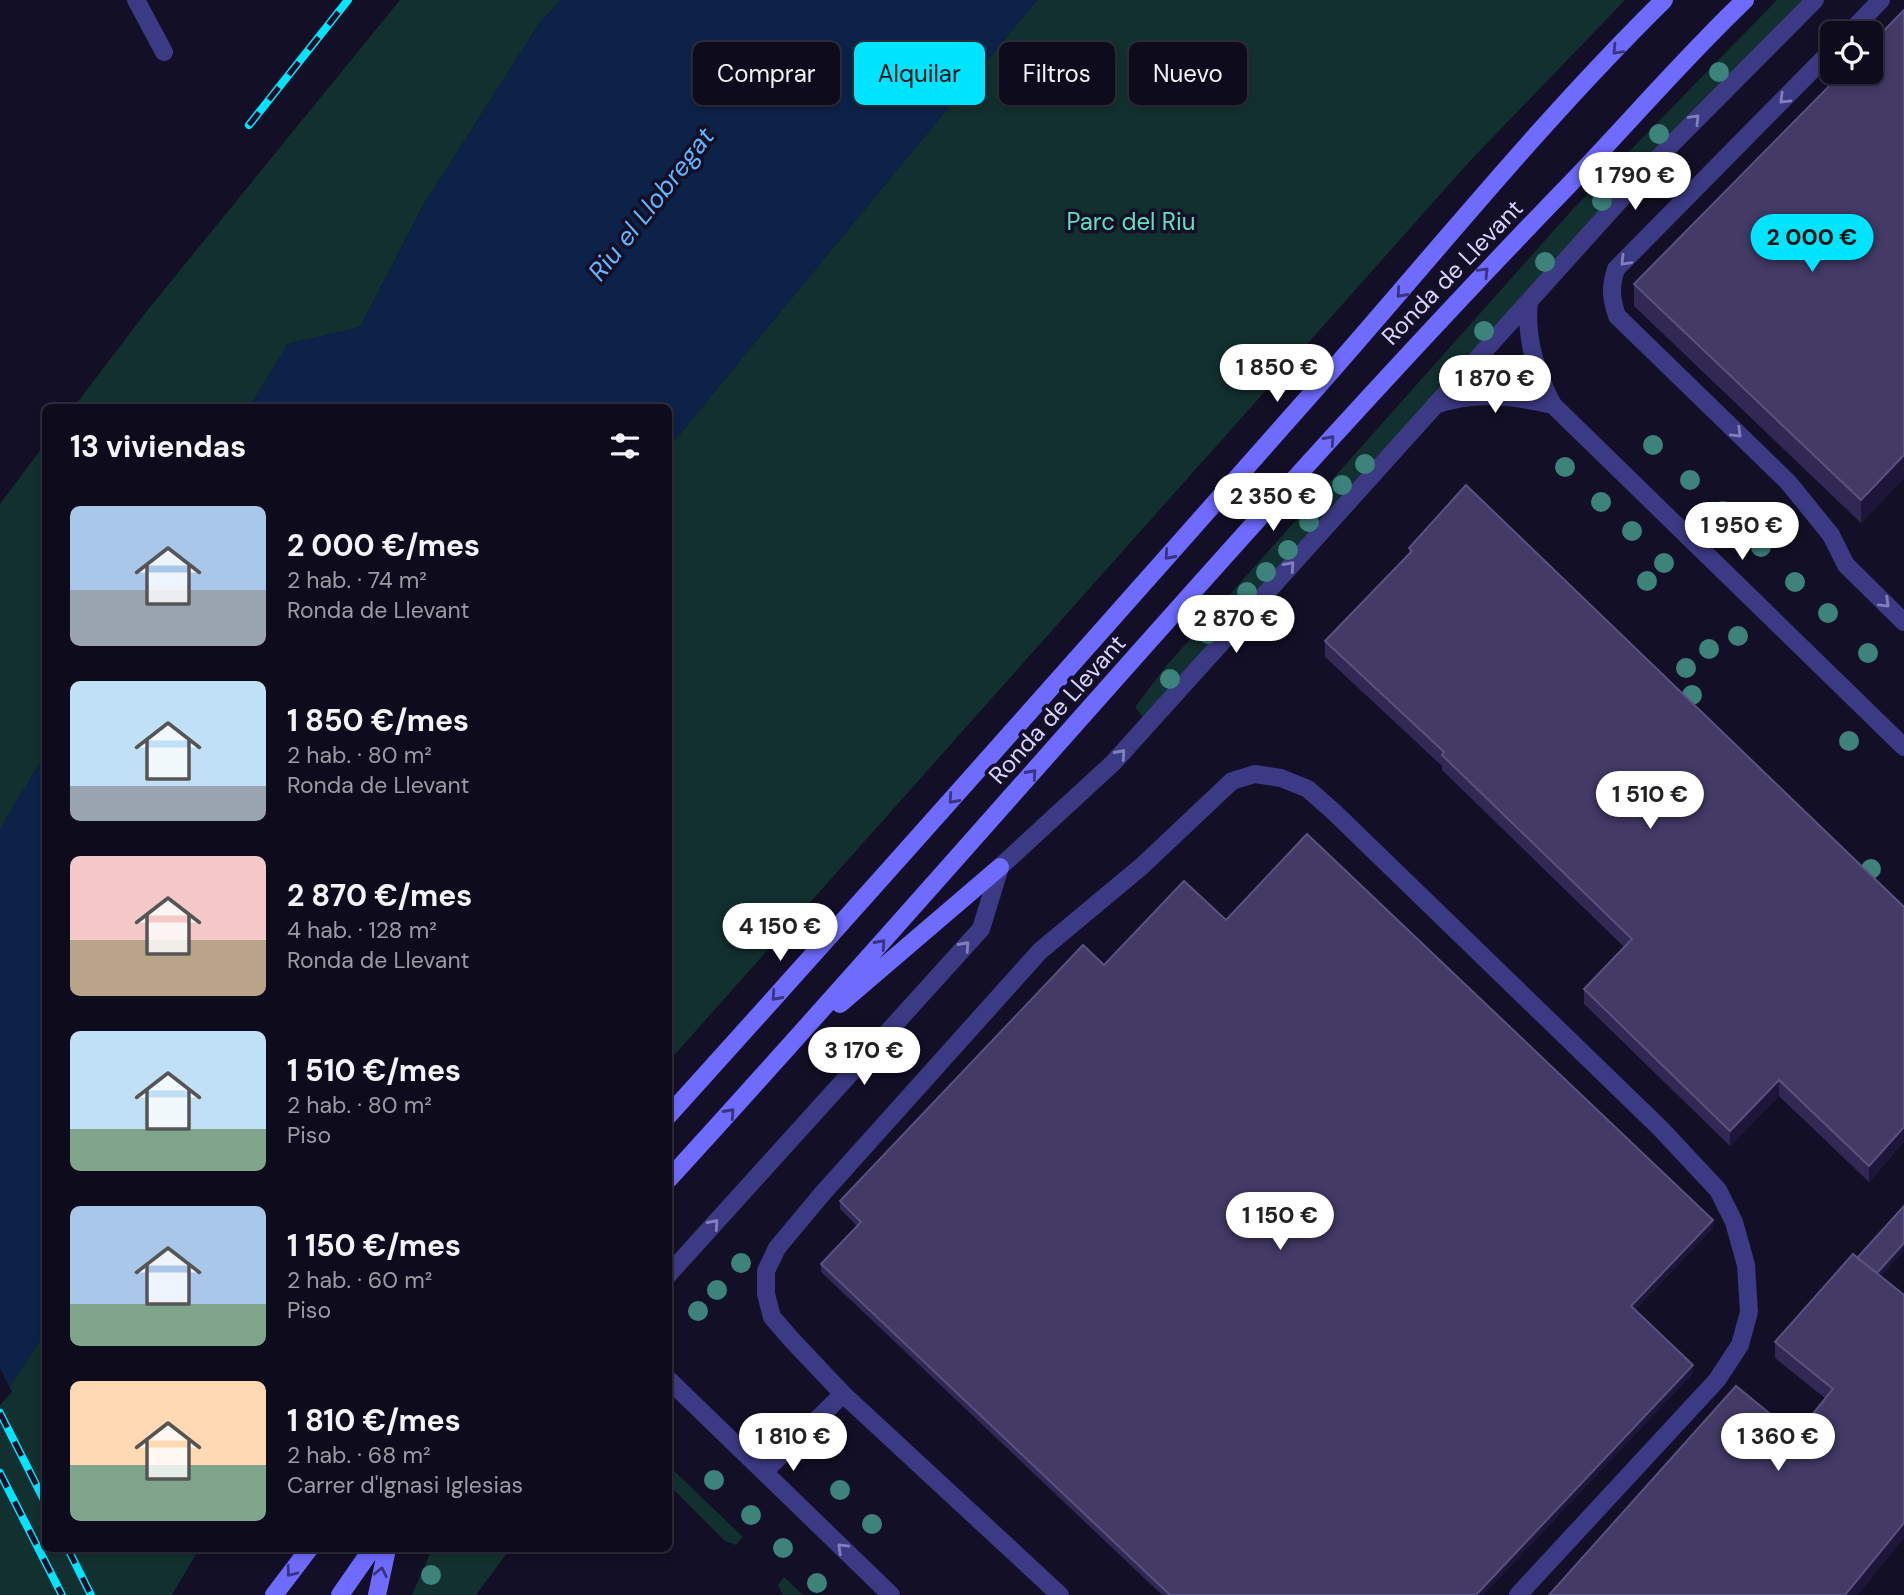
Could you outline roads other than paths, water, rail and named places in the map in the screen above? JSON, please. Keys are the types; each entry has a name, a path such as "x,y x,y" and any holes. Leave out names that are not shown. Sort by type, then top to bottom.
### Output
{"main road":[{"name":"Ronda de Llevant","path":"672,1112 939,815 1418,274 1532,140 1664,0"},
{"name":"Ronda de Llevant","path":"672,1176 1435,323 1572,181 1689,53 1745,0"},
{"path":"786,1050 1000,867"},
{"path":"274,1595 307,1552"},
{"path":"340,1595 370,1552"},
{"path":"377,1595 386,1552"}],"street":[{"path":"136,0 164,52"},
{"path":"672,1271 981,929 1000,867 1113,763 1658,158 1815,0"},
{"path":"1861,21 1881,0"},
{"path":"1820,62 1616,269 1611,294 1618,316 1788,482 1831,535 1846,565 1904,622"},
{"path":"1529,301 1528,327 1537,372 1553,405 1904,747"},
{"path":"1435,405 1465,396 1494,396 1553,405"},
{"path":"1060,1595 844,1394 772,1317 766,1294 766,1271 776,1248 1040,951 1142,866 1232,781 1255,774 1281,778 1308,789 1335,812 1660,1128 1718,1190 1734,1222 1746,1265 1749,1312 1740,1345 1717,1380 1518,1595"},
{"path":"672,1383 891,1595"},
{"path":"764,1472 844,1394"}],"water":[{"name":"Riu el Llobregat","path":"561,0 1037,0 1002,42 999,42 999,46 985,63 985,42 854,42 854,105 951,105 672,443 672,404 251,404 288,344 360,327 424,204 539,24"},
{"path":"42,760 42,1338 0,1401 0,829"}],"railway":[{"path":"249,125 348,0"},
{"path":"0,1413 42,1496"},
{"path":"0,1473 62,1595"},
{"path":"70,1552 91,1595"}],"park label":[{"name":"Parc del Riu","path":"1131,221"}]}
